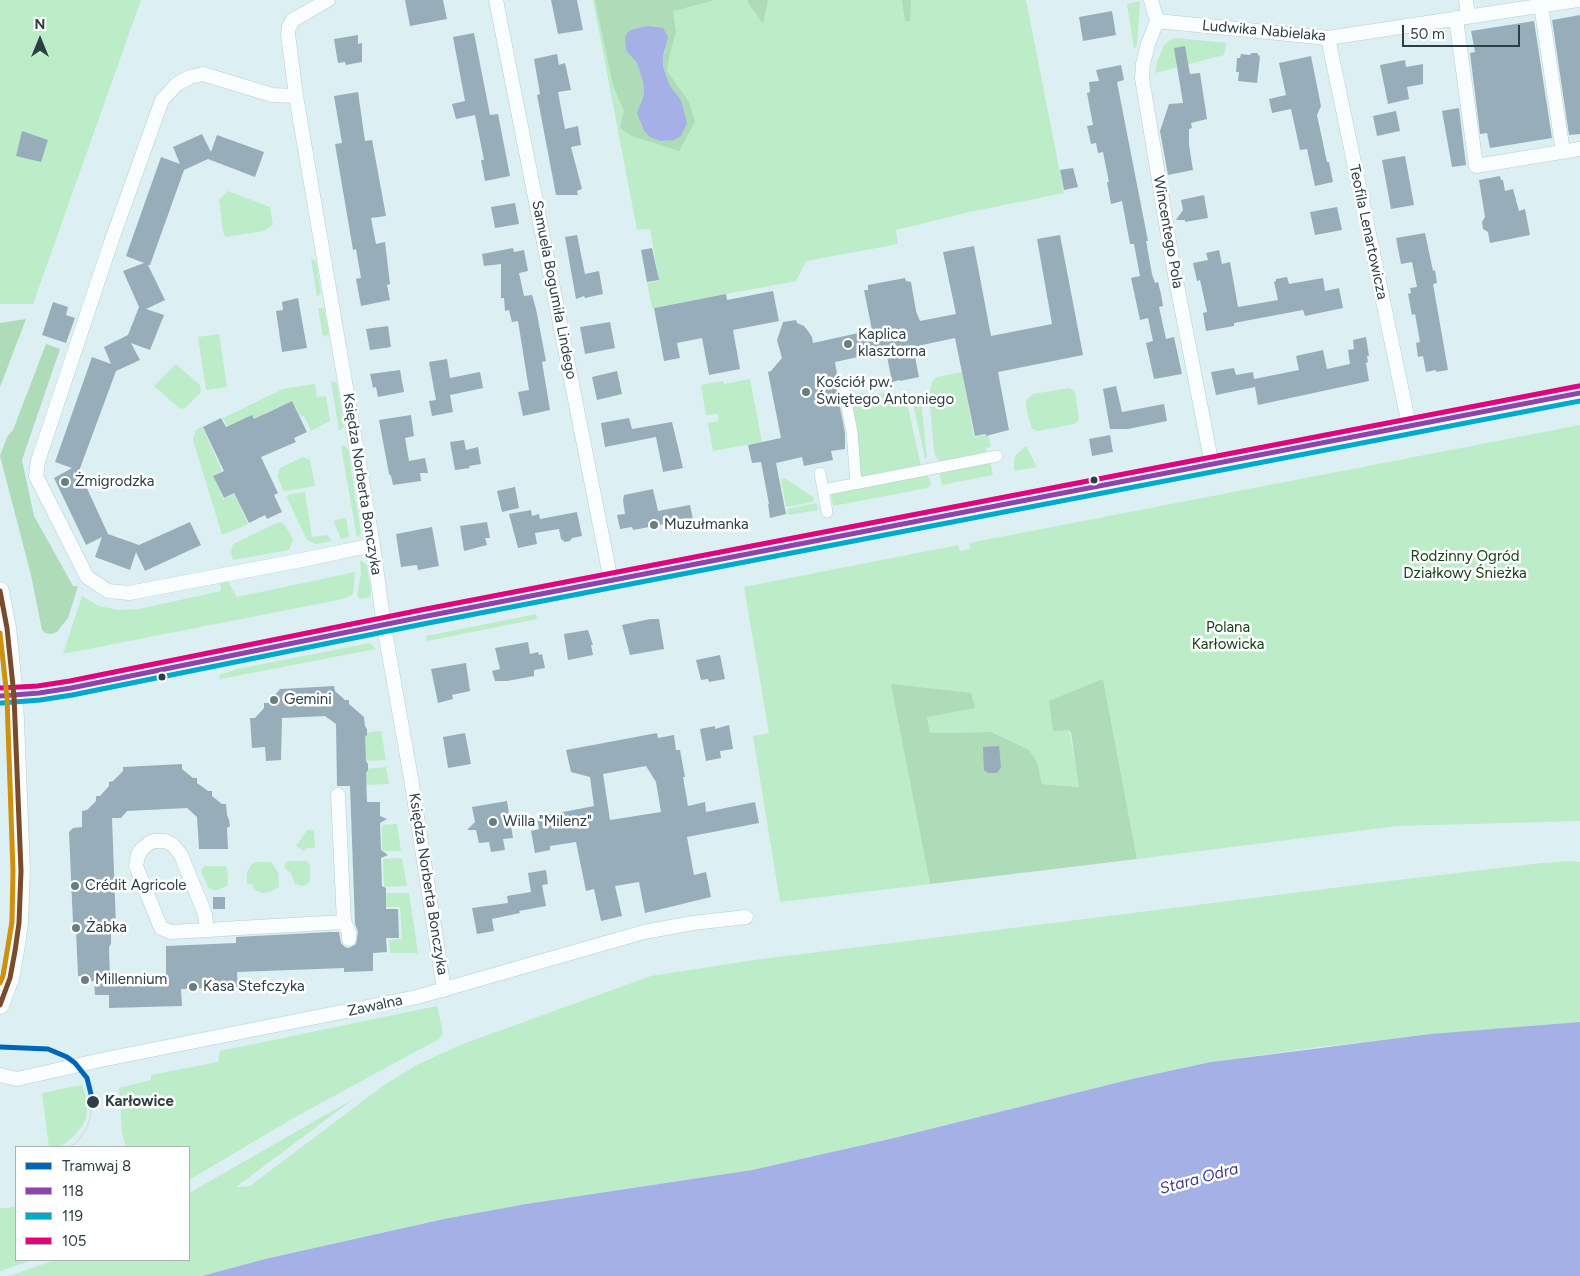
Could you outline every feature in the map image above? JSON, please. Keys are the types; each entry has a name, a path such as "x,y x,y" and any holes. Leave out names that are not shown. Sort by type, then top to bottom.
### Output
{"street":[{"name":"Księdza Norberta Bonczyka","path":"328,0 299,16 289,27 288,34 296,96 373,545 384,626 412,778 444,990"},
{"name":"Samuela Bogumiła Lindego","path":"496,0 611,580"},
{"path":"1151,0 1157,21"},
{"path":"1466,0 1462,17 1476,166 1580,150"},
{"name":"Ludwika Nabielaka","path":"1157,21 1328,38 1578,0"},
{"path":"1541,5 1563,152"},
{"name":"Wincentego Pola","path":"1157,21 1148,44 1142,78 1172,259 1212,465"},
{"name":"Teofila Lenartowicza","path":"1328,38 1409,425"},
{"path":"296,96 272,95 203,74 190,77 177,84 162,100 110,245 38,460 36,476 87,577 108,591 129,593 373,545"},
{"path":"843,386 852,432 856,483"},
{"path":"7,696 71,688 611,580 1580,393"},
{"path":"823,490 997,456"},
{"path":"820,473 827,512"},
{"path":"0,591 7,628 7,696 21,894 16,951 10,978 0,1005"},
{"path":"338,795 344,922 349,939"},
{"path":"207,930 205,914 181,855 173,845 165,841 148,843 138,855 136,866 161,928 171,932 207,930 344,922"},
{"name":"Zawalna","path":"0,1074 17,1079 101,1060 400,1001 644,932 693,923 746,917"}],"green space":[{"path":"0,0 141,0 33,304 0,304"},
{"path":"593,0 1026,0 1064,193 974,211 896,230 898,244 806,261 796,281 652,308 647,283 659,281 650,229 637,230"},
{"path":"595,0 715,0 673,11 676,32 667,71 689,102 695,122 679,151 632,136 620,128 624,111 613,85","holes":["666,48 663,56 663,67 670,86 681,100 674,140 660,141 650,137 644,131 640,122 640,102 644,94 643,82 637,63"]},
{"path":"748,0 768,0 763,24 749,4"},
{"path":"902,0 911,0 910,21 905,21"},
{"path":"1139,1 1137,46 1134,49 1127,4"},
{"path":"1176,38 1226,43 1224,55 1155,73 1164,45"},
{"path":"228,191 270,207 273,225 264,231 226,237 223,232 219,200"},
{"path":"311,258 316,262 321,293 317,297"},
{"path":"318,308 324,308 329,334 323,337"},
{"path":"26,319 0,387 0,323"},
{"path":"219,334 227,387 206,390 198,337"},
{"path":"46,344 60,349 22,460 34,516 73,586 78,586 68,618 57,632 51,634 45,633 42,630 31,575 0,456 7,437 13,430"},
{"path":"176,364 200,385 201,392 185,408 180,409 154,386"},
{"path":"962,372 974,437 988,435 991,447 986,448 986,454 940,462 935,456 933,441 929,395 931,386 933,380 937,377"},
{"path":"750,379 762,442 713,451 708,423 719,421 718,414 706,415 701,385 723,381 724,384"},
{"path":"331,381 337,383 344,427 339,431"},
{"path":"315,384 317,397 326,396 330,421 311,431 304,416 301,417 292,401 265,413 266,418 256,423 252,415 227,426 223,418 283,389"},
{"path":"1069,388 1075,392 1078,421 1074,424 1038,431 1034,430 1031,427 1027,412 1026,401 1029,397 1033,394"},
{"path":"855,393 905,394 921,466 860,477 852,397"},
{"path":"911,395 916,395 921,399 927,458 925,458"},
{"path":"1580,425 1580,821 1398,826 1137,859 1103,679 1069,730 1080,787 1042,784 1037,762 991,732 930,733 927,717 892,684 930,884 780,902 753,736 769,733 744,587 958,545 960,551 970,549 969,543"},
{"path":"202,426 222,471 213,476 223,499 234,494 248,524 222,535 193,440 196,430"},
{"path":"341,446 345,446 348,449 361,533 357,538"},
{"path":"1026,446 1037,467 1014,471 1016,455"},
{"path":"303,457 310,460 315,486 283,490 277,476 280,468"},
{"path":"990,461 993,475 942,485 939,470"},
{"path":"926,475 930,479 931,484 928,488 833,506 831,493"},
{"path":"785,478 814,498 813,502 786,507 781,479"},
{"path":"305,492 312,537 327,535 332,541 316,544 307,540 287,498 288,495"},
{"path":"817,503 818,510 788,515 787,509"},
{"path":"346,518 349,535 341,539 334,522 335,520"},
{"path":"279,522 283,523 293,540 289,550 233,560 231,552 233,544"},
{"path":"360,560 367,565 371,591 370,597 359,599 357,595 361,574"},
{"path":"355,572 353,594 343,599 63,654 82,596 99,606 118,610 139,609 221,591 220,582 227,580 237,597"},
{"path":"536,614 537,619 427,641 426,636"},
{"path":"370,643 376,649 220,679 219,675 237,669"},
{"path":"1103,679 1137,859 930,884 891,684 971,693 975,708 927,717 930,733 991,732 1029,750 1037,762 1042,784 1079,787 1071,733 1069,730 1053,731 1049,701"},
{"path":"381,731 386,760 365,761 364,733"},
{"path":"386,767 389,784 366,785 366,769"},
{"path":"397,824 401,851 382,851 382,825"},
{"path":"307,830 314,830 315,848 306,848 304,851 296,846"},
{"path":"402,858 407,886 384,887 383,859"},
{"path":"288,861 308,862 310,866 310,880 307,885 295,884 291,873 284,867"},
{"path":"256,862 271,862 278,872 279,887 262,893 255,890 252,884 247,884 247,872 252,864"},
{"path":"1580,862 1580,1022 1320,1047 1211,1062 1132,1079 894,1138 752,1170 526,1204 444,1219 265,1259 202,1276 9,1276 52,1261 190,1261 190,1192 355,1098 236,1187 250,1186 384,1085 417,1065 460,1045 651,976 761,959 1542,863"},
{"path":"205,866 225,866 227,868 227,886 217,890 208,887 202,873 202,869"},
{"path":"384,893 409,893 418,953 390,953 389,940 402,939 400,907 385,907"},
{"path":"437,1006 443,1033 439,1039 297,1116 190,1179 190,1146 126,1146 122,1133 119,1088 151,1080 151,1075 218,1062 220,1051"},
{"path":"82,1085 88,1102 86,1118 73,1137 63,1145 49,1146 42,1093"},
{"path":"15,1206 15,1261 30,1261 0,1271 0,1208"}],"water":[{"path":"648,26 663,28 668,37 663,56 663,67 670,86 681,100 687,123 681,136 674,140 660,141 650,137 644,131 637,113 644,94 643,82 637,63 626,50 625,37 628,32 634,29"},
{"name":"Stara Odra","path":"1580,1022 1580,1276 202,1276 265,1259 444,1219 526,1204 752,1170 894,1138 1132,1079 1211,1062 1431,1034"}],"building":[{"path":"405,0 443,0 447,19 410,26"},
{"path":"551,0 577,0 583,30 558,34"},
{"path":"1112,11 1116,35 1083,41 1079,17"},
{"path":"1580,15 1580,134 1569,135 1552,20"},
{"path":"1534,21 1552,138 1490,148 1487,133 1480,134 1470,53 1475,52 1471,31"},
{"path":"474,33 490,115 498,114 510,176 485,181 481,160 484,160 475,115 456,119 452,104 465,101 453,37"},
{"path":"358,35 358,44 362,43 362,62 346,65 345,62 338,63 334,39"},
{"path":"1185,46 1190,74 1200,73 1207,119 1191,123 1192,128 1189,129 1189,145 1193,170 1168,175 1160,131 1169,104 1183,103 1174,48"},
{"path":"1257,53 1260,57 1257,83 1238,81 1239,72 1236,72 1237,58 1240,58 1241,54 1249,55"},
{"path":"557,54 559,65 565,63 571,90 558,92 565,129 578,126 581,145 571,147 582,189 577,191 578,195 556,195 537,95 540,94 534,59"},
{"path":"1311,56 1321,106 1317,115 1333,182 1315,186 1307,149 1300,150 1291,109 1272,113 1269,99 1286,95 1279,63"},
{"path":"1405,60 1406,67 1423,64 1423,84 1407,87 1409,99 1388,104 1380,65"},
{"path":"1121,65 1124,80 1117,82 1148,241 1146,241 1152,274 1155,283 1158,282 1161,294 1163,306 1159,307 1166,339 1174,337 1182,374 1154,379 1146,343 1153,341 1148,318 1140,320 1131,278 1140,276 1134,244 1130,244 1122,201 1111,204 1103,152 1098,153 1096,143 1091,144 1087,126 1093,125 1087,93 1090,92 1089,82 1099,81 1096,70"},
{"path":"358,92 365,141 372,140 386,216 371,218 376,244 385,242 390,284 387,285 390,300 361,306 356,279 361,278 356,249 353,250 335,144 342,143 334,96"},
{"path":"1459,108 1466,165 1452,167 1442,111"},
{"path":"1396,111 1400,131 1377,136 1373,116"},
{"path":"22,131 48,140 41,162 16,156"},
{"path":"202,134 211,152 217,135 264,152 255,177 208,159 184,170 150,265 148,265 165,300 146,309 164,315 150,350 131,343 140,360 116,371 79,471 108,534 139,545 190,522 201,545 145,571 136,552 130,570 95,557 102,537 86,545 54,478 72,468 55,462 92,357 111,364 104,347 128,335 139,307 123,271 144,263 126,256 161,157 180,164 173,147"},
{"path":"1405,156 1414,205 1391,209 1382,160"},
{"path":"1073,168 1078,187 1064,190 1060,170"},
{"path":"1500,176 1501,180 1503,180 1505,191 1513,189 1519,211 1525,209 1530,235 1490,243 1488,232 1483,229 1482,222 1485,217 1479,180"},
{"path":"1204,195 1208,218 1185,222 1185,220 1176,220 1183,210 1181,200"},
{"path":"515,203 519,224 495,228 491,207"},
{"path":"1337,207 1342,230 1315,235 1310,212"},
{"path":"1425,233 1433,271 1435,270 1437,283 1433,284 1448,370 1436,372 1436,370 1426,372 1423,356 1418,357 1416,343 1420,342 1415,314 1412,315 1408,294 1411,293 1410,288 1417,287 1412,262 1401,264 1396,238"},
{"path":"577,235 585,274 599,271 603,294 576,299 565,237"},
{"path":"1060,235 1083,355 998,372 1009,430 986,436 986,434 975,436 955,338 913,347 919,377 900,381 892,382 886,351 835,362 838,380 836,387 845,433 845,449 831,451 833,460 804,466 802,457 776,463 786,514 770,518 761,462 752,463 748,445 781,438 768,372 782,358 777,340 783,322 796,320 797,323 804,326 808,331 813,343 872,330 864,290 868,290 868,285 905,278 906,281 911,282 916,311 920,321 956,314 943,252 974,246 991,336 1052,324 1037,239"},
{"path":"513,248 514,252 524,250 528,271 519,273 524,296 532,295 536,309 546,361 542,362 550,410 523,416 518,392 529,390 518,321 512,322 509,310 505,311 504,298 501,298 501,264 484,266 482,254"},
{"path":"652,248 659,280 647,282 641,250"},
{"path":"1219,250 1222,264 1230,262 1238,307 1278,300 1274,282 1276,279 1287,277 1289,284 1323,278 1325,291 1339,288 1343,308 1305,316 1303,310 1234,323 1234,326 1206,331 1203,313 1207,312 1200,280 1197,281 1193,263 1208,260 1206,253"},
{"path":"773,291 779,321 733,330 740,369 709,375 702,338 677,343 680,358 664,361 654,308 726,294 727,300"},
{"path":"298,298 307,348 282,352 276,311 283,310 282,302"},
{"path":"53,302 68,307 66,315 75,318 66,343 42,335"},
{"path":"610,322 615,348 585,354 580,327"},
{"path":"388,326 391,347 370,350 366,329"},
{"path":"1366,337 1369,356 1367,356 1368,362 1366,363 1369,381 1258,405 1255,387 1216,395 1211,372 1234,368 1236,375 1253,372 1254,379 1299,370 1296,356 1323,350 1327,369 1350,364 1348,350 1354,349 1353,340"},
{"path":"447,359 450,378 480,372 483,388 450,395 453,412 432,416 429,401 436,400 429,362"},
{"path":"400,370 404,392 378,397 376,387 373,388 370,374"},
{"path":"617,371 622,394 597,400 592,377"},
{"path":"1116,386 1122,412 1164,404 1167,421 1128,429 1110,429 1103,389"},
{"path":"292,401 307,432 294,438 296,442 261,457 278,493 274,495 282,512 267,519 265,515 249,523 234,493 224,498 213,476 224,471 203,427 221,418 226,427 252,415 254,419"},
{"path":"411,415 414,436 405,438 409,461 425,458 428,473 420,473 421,481 393,485 389,474 379,420"},
{"path":"629,418 632,429 672,422 683,468 663,472 656,437 605,447 601,423"},
{"path":"1110,435 1113,452 1092,456 1089,439"},
{"path":"464,440 466,450 478,447 481,464 455,470 450,442"},
{"path":"515,487 519,508 502,512 497,491"},
{"path":"653,489 658,511 690,505 694,524 677,527 676,522 633,530 632,527 620,529 617,515 625,514 624,495"},
{"path":"531,510 532,516 539,514 540,519 577,512 582,536 565,542 561,539 559,529 535,533 537,544 518,548 509,514"},
{"path":"487,522 490,538 485,538 487,545 464,551 460,526"},
{"path":"432,527 439,566 418,570 417,565 401,567 396,534"},
{"path":"659,619 664,649 630,655 622,625"},
{"path":"588,630 593,645 591,645 593,655 568,660 564,634"},
{"path":"528,642 530,654 538,652 539,655 542,654 545,668 534,670 534,676 507,681 495,681 492,671 500,669 495,648"},
{"path":"720,655 725,679 709,682 708,679 701,680 696,660"},
{"path":"466,663 470,691 452,695 453,699 438,703 431,669"},
{"path":"334,686 335,691 345,700 349,700 349,704 364,717 367,729 365,737 366,761 368,764 366,773 367,802 380,802 380,816 387,819 380,823 381,850 388,855 381,858 382,886 386,888 386,909 398,909 399,938 386,938 387,952 373,953 373,971 344,972 344,968 237,972 238,987 181,989 182,1006 109,1008 109,995 95,995 94,981 81,982 81,976 78,976 76,930 73,928 69,832 73,828 82,827 82,811 87,810 96,801 96,796 100,796 109,786 109,782 113,781 123,771 123,767 182,764 182,769 193,778 197,778 197,783 208,791 212,791 212,796 222,804 226,804 230,826 227,828 228,849 199,849 197,817 187,808 127,811 121,818 112,818 116,926 111,932 111,944 109,947 110,980 166,976 166,946 236,943 236,937 330,932 339,932 341,943 345,947 349,948 356,944 358,932 355,924 350,786 337,786 336,724 325,716 282,718 281,760 266,761 265,747 252,748 250,718 255,718 264,708 264,703 268,703 280,689"},
{"path":"729,725 733,749 720,751 721,758 706,761 700,729 715,726 715,729"},
{"path":"465,733 471,764 448,768 443,737"},
{"path":"657,733 658,738 674,735 676,750 680,750 688,806 705,802 706,812 755,802 759,823 687,837 694,875 706,872 711,897 645,913 639,882 615,886 622,916 601,921 594,889 586,891 576,842 550,846 550,850 535,853 531,831 539,829 537,817 594,806 590,777 571,772 566,750","holes":["646,766 656,782 661,812 610,820 603,774"]},
{"path":"999,746 1001,767 997,773 988,773 984,770 983,747"},
{"name":"Willa \"Milenz\"","path":"507,801 513,838 503,839 505,850 491,852 489,842 479,843 476,830 467,830 475,822 472,807"},
{"path":"546,870 548,884 542,885 546,906 492,919 494,931 477,934 472,908 508,903 507,896 531,892 528,873"},
{"path":"213,897 225,897 225,909 213,909"}],"tram line":[{"name":"8","path":"0,1047 48,1049 67,1057 75,1063 87,1078 93,1102"},
{"path":"71,1146 77,1142 87,1127 93,1102"}],"transit line":[{"name":"105","path":"0,688 38,686 70,681 421,610 1579,386"},
{"name":"118","path":"0,696 71,688 422,617 1580,393"},
{"name":"119","path":"1,703 72,695 423,624 1580,401"},
{"path":"0,591 7,628 14,696 21,871 19,923 15,951 10,978 0,1005"},
{"path":"0,633 7,697 13,871 12,922 3,976 0,983"}],"place":[{"name":"Kaplica klasztorna","path":"848,344"},
{"name":"Kościół pw. Świętego Antoniego","path":"806,392"},
{"name":"Żmigrodzka","path":"65,482"},
{"name":"Muzułmanka","path":"654,525"},
{"name":"Gemini","path":"274,700"},
{"name":"Willa \"Milenz\"","path":"493,822"},
{"name":"Crédit Agricole","path":"75,886"},
{"name":"Żabka","path":"76,928"},
{"name":"Millennium","path":"85,980"},
{"name":"Kasa Stefczyka","path":"193,987"},
{"name":"Karłowice","path":"93,1102"}],"park label":[{"name":"Rodzinny Ogród Działkowy Śnieżka","path":"1465,566"},
{"name":"Polana Karłowicka","path":"1228,636"}]}
